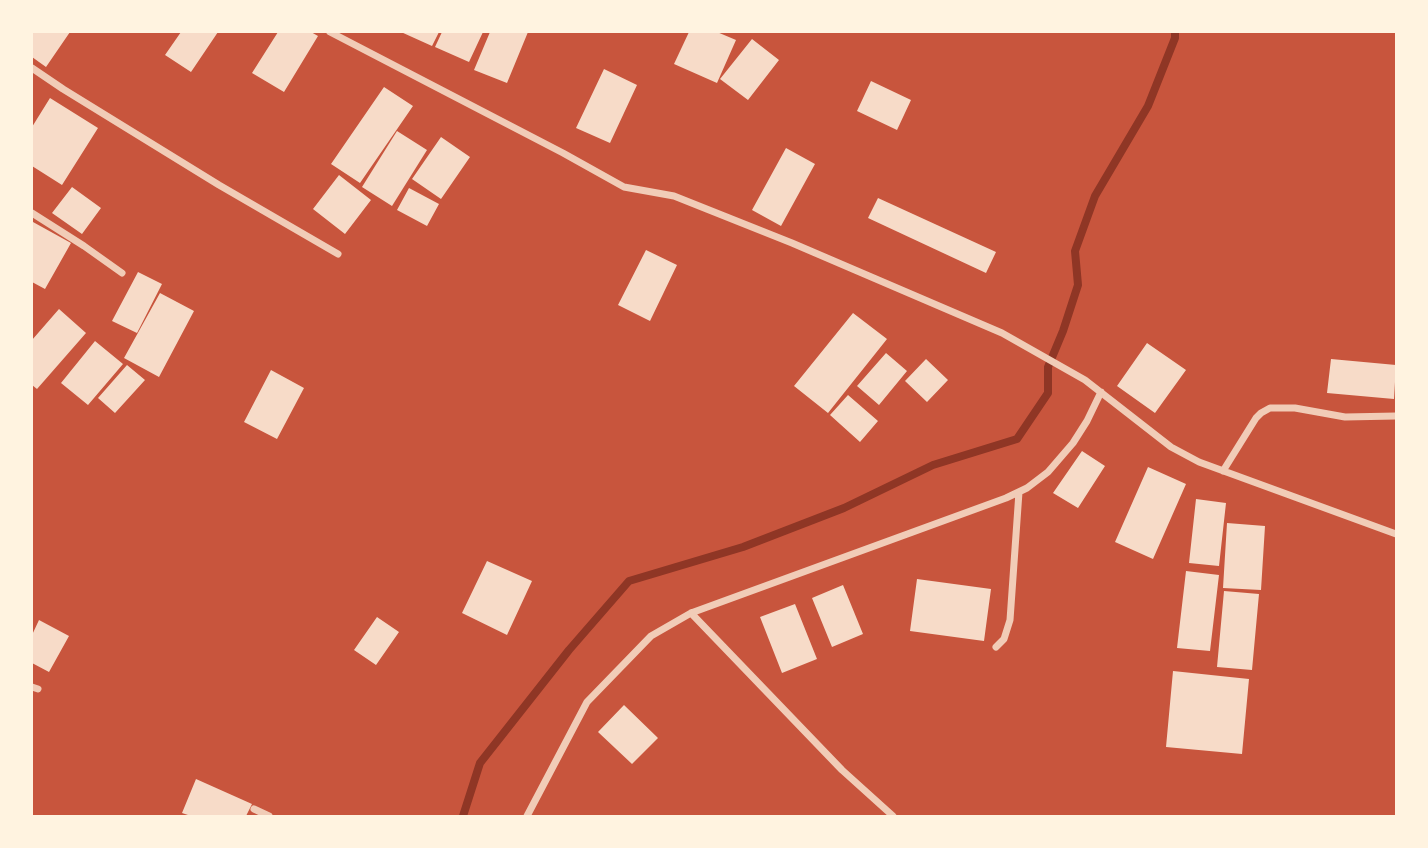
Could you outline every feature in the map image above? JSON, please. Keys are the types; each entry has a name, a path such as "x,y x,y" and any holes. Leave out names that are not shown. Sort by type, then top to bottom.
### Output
{"street":[{"path":"330,32 624,187 686,201 792,243 1002,334 1085,380 1171,447 1199,462 1396,534"},
{"path":"32,68 219,185 338,254"},
{"path":"32,213 122,273"},
{"path":"527,817 587,702 651,636 691,613 1019,492 1039,481 1073,443 1101,392"},
{"path":"1223,471 1256,418 1270,408 1295,408 1345,417 1396,416"},
{"path":"996,647 1004,639 1010,620 1019,492"},
{"path":"691,613 842,770 894,817"},
{"path":"254,809 269,817"}],"building":[{"path":"32,32 70,32 46,67 32,57"},
{"path":"181,32 218,32 191,72 165,55"},
{"path":"278,32 311,32 318,36 284,92 252,73"},
{"path":"401,32 439,32 432,46"},
{"path":"442,32 483,32 469,62 435,47"},
{"path":"490,32 528,32 507,83 474,70"},
{"path":"689,32 717,32 736,40 717,83 674,64"},
{"path":"752,39 779,60 748,100 720,79"},
{"path":"604,69 637,85 610,143 576,128"},
{"path":"871,81 911,100 897,130 857,111"},
{"path":"384,87 413,106 360,183 331,164"},
{"path":"50,98 98,128 62,185 32,166 32,127"},
{"path":"397,131 427,150 392,206 362,187"},
{"path":"441,137 470,157 441,199 412,179"},
{"path":"786,148 815,164 781,226 752,210"},
{"path":"339,175 371,200 345,234 313,209"},
{"path":"72,187 101,208 82,234 52,213"},
{"path":"409,188 439,204 427,226 397,210"},
{"path":"878,198 996,252 986,273 868,218"},
{"path":"33,222 71,243 45,289 32,282"},
{"path":"646,250 677,265 650,321 618,305"},
{"path":"138,272 162,284 137,333 112,321"},
{"path":"160,293 194,311 159,377 124,358"},
{"path":"59,309 86,333 37,389 32,385 32,340"},
{"path":"853,313 887,339 828,413 794,386"},
{"path":"95,341 123,364 88,405 61,383"},
{"path":"1147,343 1186,370 1155,413 1117,386"},
{"path":"886,353 907,371 879,405 857,386"},
{"path":"926,359 948,380 927,402 905,381"},
{"path":"1331,359 1396,365 1394,399 1327,393"},
{"path":"127,365 145,380 115,413 98,398"},
{"path":"271,370 304,388 277,439 244,422"},
{"path":"848,395 878,421 860,442 830,415"},
{"path":"1082,451 1105,466 1078,508 1053,493"},
{"path":"1148,467 1186,484 1153,559 1115,542"},
{"path":"1196,499 1226,503 1219,566 1189,563"},
{"path":"1227,523 1265,526 1261,590 1223,588"},
{"path":"487,561 532,581 507,635 462,613"},
{"path":"1186,571 1219,575 1210,651 1177,648"},
{"path":"917,579 991,589 984,641 910,631"},
{"path":"843,585 863,634 832,647 812,598"},
{"path":"1224,591 1259,594 1252,670 1217,667"},
{"path":"795,604 817,659 782,673 760,617"},
{"path":"377,617 399,632 376,665 354,650"},
{"path":"39,620 69,636 49,672 32,663 32,635"},
{"path":"1173,671 1249,679 1242,754 1166,747"},
{"path":"624,705 658,738 632,764 598,732"},
{"path":"196,779 252,804 246,816 191,816 182,813"}],"waterway":[{"path":"463,816 480,763 569,650 629,581 743,547 844,508 933,465 1017,439 1048,393 1048,367 1078,285 1075,251 1095,196 1148,106 1175,32"}]}
